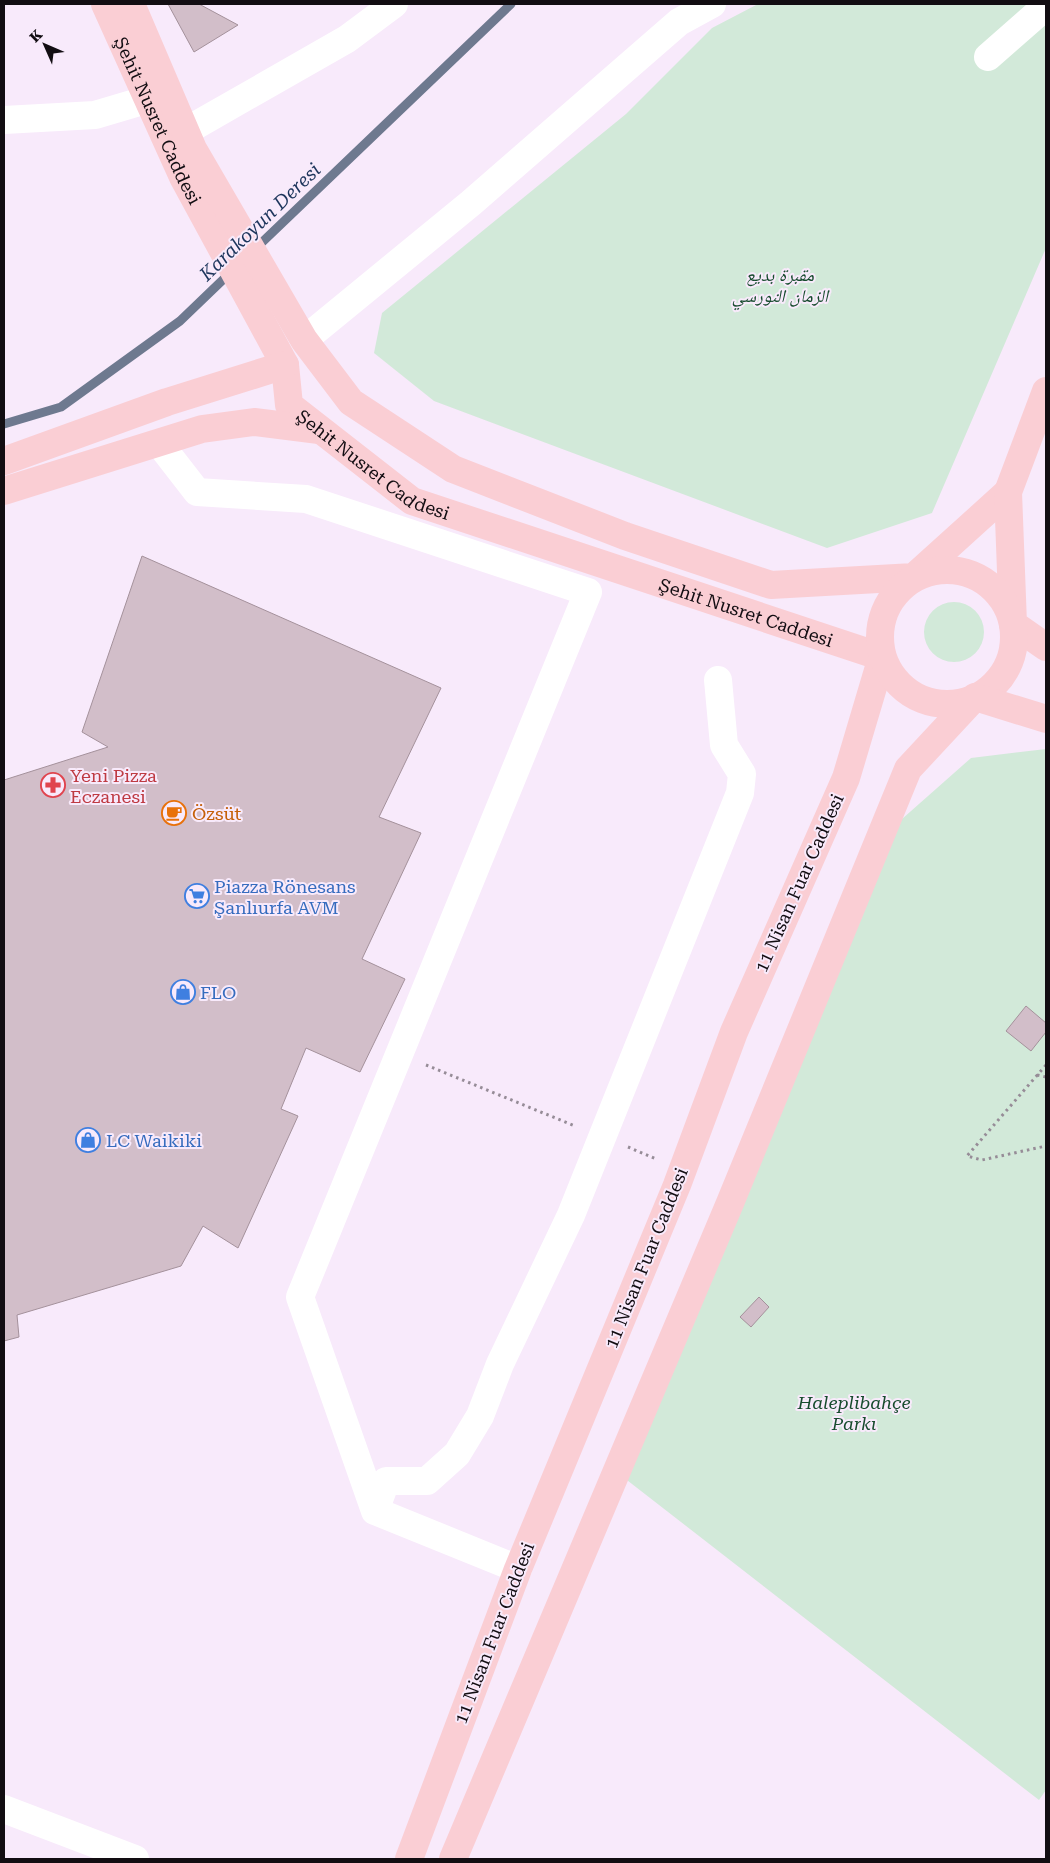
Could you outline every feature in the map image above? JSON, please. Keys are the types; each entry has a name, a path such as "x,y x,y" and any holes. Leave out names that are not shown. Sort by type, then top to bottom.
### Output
{"main road":[{"name":"Şehit Nusret Caddesi","path":"105,4 183,177 285,364 289,406 412,501 882,657"},
{"name":"Şehit Nusret Caddesi","path":"130,4 190,140 288,314 304,340 351,402 454,469 625,536 771,585 914,577"},
{"path":"4,461 167,402 285,364"},
{"path":"453,1859 730,1203 908,770 976,698 994,684 1008,665 1014,645 1008,492 1046,391"},
{"path":"4,491 202,429 254,422 320,430"},
{"path":"1008,492 896,592 884,612 879,634 882,657 892,678 909,693 931,703 953,704 976,698 1046,719"},
{"path":"914,577 934,570 955,570 975,576 993,587 1006,604 1013,624 1046,647"},
{"name":"11 Nisan Fuar Caddesi","path":"409,1859 518,1569 682,1170 734,1032 846,778 882,657"}],"street":[{"path":"190,140 347,40 394,4"},
{"path":"304,340 471,203 671,13 712,4"},
{"path":"988,57 1046,6"},
{"path":"4,120 95,115 149,99"},
{"path":"158,443 196,492 306,499 588,592 300,1298 375,1511 518,1569"},
{"path":"375,1511 386,1481 427,1480 457,1454 480,1416 500,1364 570,1215 740,793 742,774 724,745 718,680"},
{"path":"4,1809 135,1859"}],"path":[{"path":"399,1054 682,1170"},
{"path":"1046,1064 967,1156 982,1160 1046,1146"},
{"path":"1037,1075 1046,1078"}],"green space":[{"name":"مقبرة بديع الزمان النورسي","path":"758,4 1046,4 1046,248 932,513 827,548 434,401 374,353 382,313 626,114 712,28"},
{"path":"948,602 960,602 971,607 979,615 984,626 982,644 971,657 960,662 948,662 937,657 929,649 924,638 924,626 929,615 937,607"},
{"name":"Haleplibahçe Parkı","path":"1046,749 1046,1790 1039,1800 623,1477 902,819 971,758"}],"building":[{"path":"168,4 199,4 238,25 194,52"},
{"name":"Piazza Rönesans Şanlıurfa AVM","path":"142,556 441,688 379,817 421,833 362,959 405,979 360,1072 306,1048 281,1109 298,1116 238,1248 203,1226 181,1266 17,1315 19,1337 4,1341 4,780 108,747 82,732"},
{"path":"1026,1006 1046,1023 1046,1032 1031,1051 1006,1031"},
{"path":"759,1297 769,1307 751,1327 740,1317"}],"waterway":[{"name":"Karakoyun Deresi","path":"255,249 511,4"},
{"name":"Karakoyun Deresi","path":"4,424 61,407 180,321 231,272"}],"place":[{"name":"Yeni Pizza Eczanesi","path":"53,785"},
{"name":"Özsüt","path":"174,813"},
{"name":"Piazza Rönesans Şanlıurfa AVM","path":"197,896"},
{"name":"FLO","path":"183,992"},
{"name":"LC Waikiki","path":"88,1140"}]}
